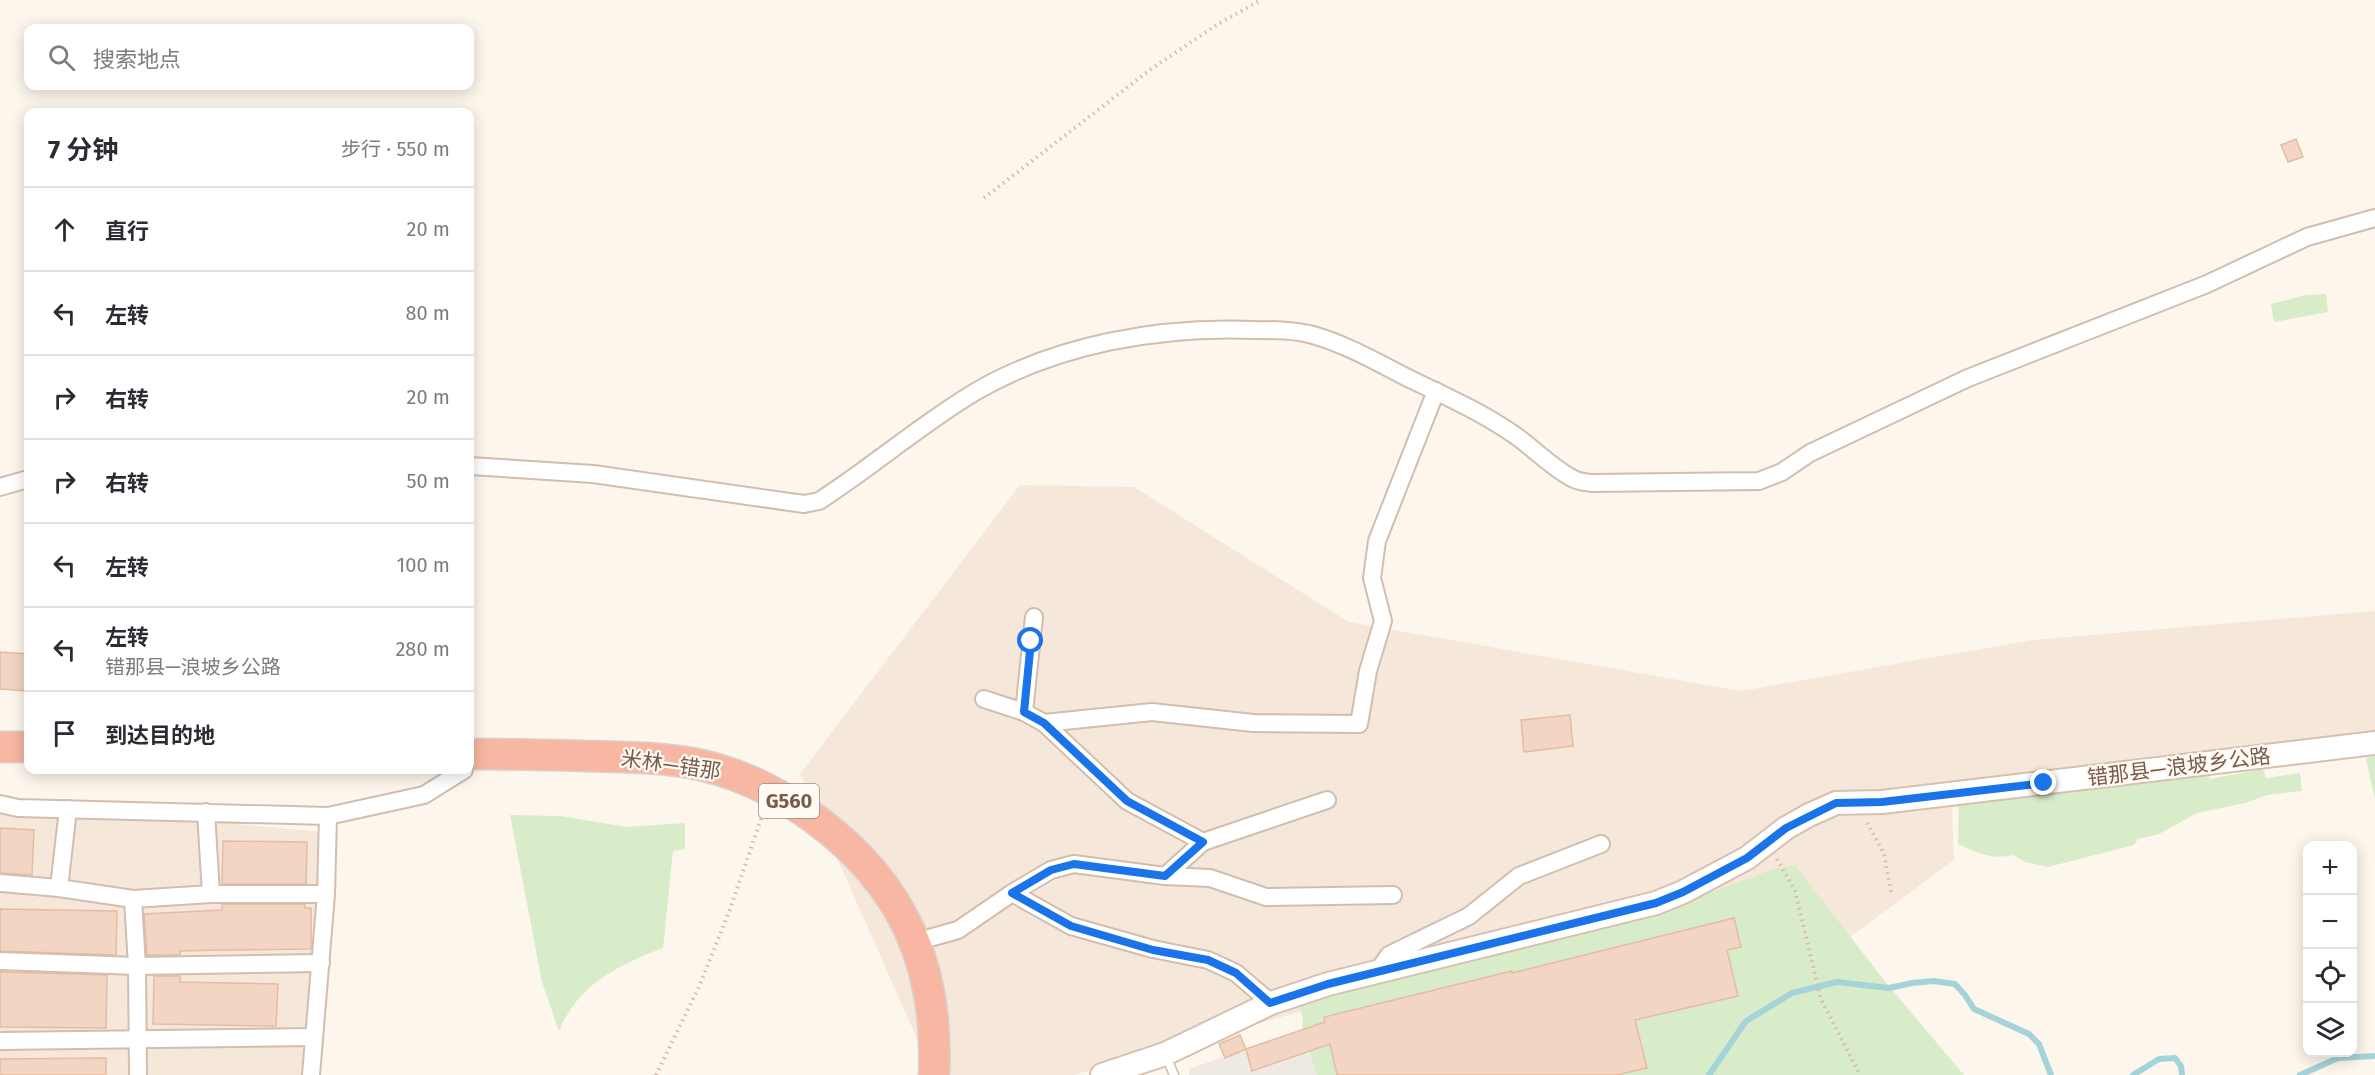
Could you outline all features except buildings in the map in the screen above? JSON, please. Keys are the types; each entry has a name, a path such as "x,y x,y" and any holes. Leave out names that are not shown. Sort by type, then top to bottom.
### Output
{"highway":[{"path":"0,747 24,747"},
{"name":"米林—错那","path":"474,761 632,757 699,765 734,774 770,789 843,840 872,870 899,910 915,942 932,1000 935,1043 934,1075"}],"main road":[{"name":"错那县—浪坡乡公路","path":"1102,1075 1166,1054 1270,1003 1328,984 1656,903 1683,892 1747,858 1786,828 1836,803 1882,802 2375,743"}],"street":[{"path":"474,466 593,474 804,504 819,501 934,418 1014,372 1061,355 1112,342 1169,333 1234,329 1312,335 1341,345 1471,408 1516,436 1574,480 1604,483 1759,481 1782,472 1810,453 1968,378 2207,284 2307,237 2375,218"},
{"path":"1044,723 1152,711 1253,723 1359,724 1368,671 1383,621 1372,578 1377,541 1436,391"},
{"path":"0,487 24,480"},
{"path":"1024,712 1034,617"},
{"path":"984,699 1024,712 1044,723 1127,801 1203,842"},
{"path":"0,804 18,808 328,816 424,795 454,774"},
{"path":"1165,876 1203,842 1327,800"},
{"path":"59,888 68,809"},
{"path":"206,812 211,894"},
{"path":"311,1075 326,894 328,816"},
{"path":"1378,971 1389,955 1469,916 1520,876 1601,844"},
{"path":"915,942 958,930 1012,893 1051,870 1074,864 1165,876 1210,878 1266,897 1393,895"},
{"path":"0,883 59,888 133,899 211,894 326,894"},
{"path":"1012,893 1071,926 1153,950 1208,960 1236,973 1270,1003"},
{"path":"133,899 137,966 138,1075"},
{"path":"0,961 137,966 321,963"},
{"path":"0,1041 314,1037"}],"lane":[{"path":"1166,1054 1174,1075"}],"path":[{"path":"984,198 1152,69 1218,24 1261,0"},
{"path":"656,1075 699,987 733,901 770,789"},
{"path":"1854,801 1884,854 1891,892"},
{"path":"1767,843 1795,891 1821,999 1860,1075"}],"shaded area":[{"path":"1020,485 1134,487 1349,622 1741,691 2032,640 2375,611 2375,731 1952,808 1954,860 1827,954 1761,883 1074,1075 933,1075 800,774"},
{"path":"0,802 323,832 311,1007 301,1075 0,1075"},
{"path":"1302,1030 1317,1075 1189,1075 1189,1069"}],"green space":[{"path":"2326,294 2328,312 2274,322 2271,304 2306,295"},
{"path":"2375,756 2375,800 2366,758"},
{"path":"2263,769 2266,778 2300,773 2302,791 2267,795 2245,803 2197,813 2159,834 2138,839 2134,845 2048,867 2025,862 2013,855 1999,857 1985,855 1958,844 1959,802 2207,773 2210,779"},
{"path":"510,815 561,816 627,827 685,823 685,849 673,851 663,948 626,964 591,986 571,1009 559,1031 542,982"},
{"path":"1795,865 1883,979 1964,1075 1317,1075 1302,1030 1303,1019 1298,1002 1657,912 1774,869"}],"waterway":[{"path":"1709,1075 1746,1021 1792,993 1837,982 1889,988 1934,981 1955,984 1974,1009 2029,1034 2039,1044 2051,1075"},
{"path":"2300,1075 2338,1058 2375,1056"},
{"path":"2133,1075 2159,1059 2175,1058 2181,1066 2182,1075"}],"route":[{"path":"1031,641 1024,712 1044,723 1127,801 1203,842 1165,876 1074,864 1051,870 1012,893 1071,926 1153,950 1208,960 1236,973 1270,1003 1378,971 1656,903 1683,892 1747,858 1786,828 1836,803 1882,802 2044,783"}]}
